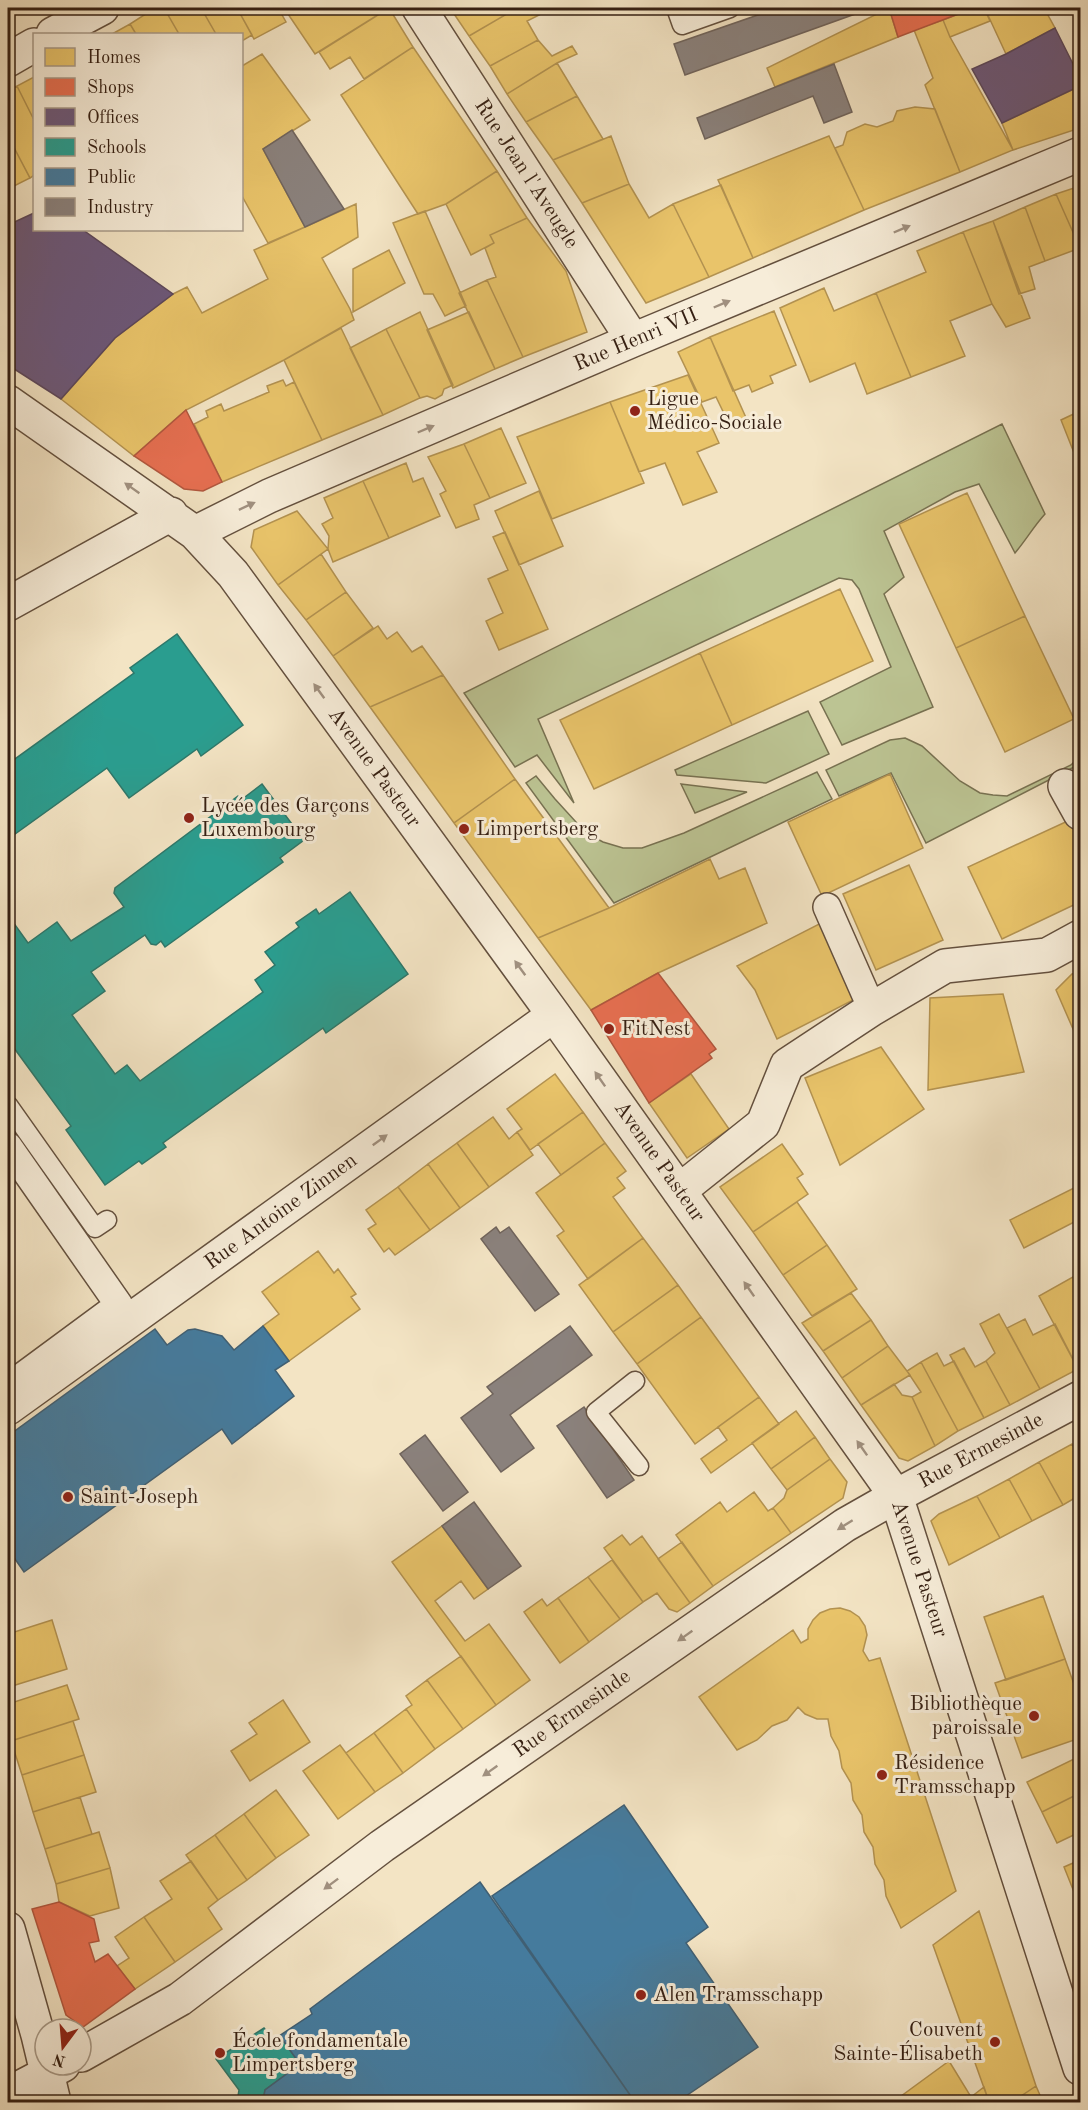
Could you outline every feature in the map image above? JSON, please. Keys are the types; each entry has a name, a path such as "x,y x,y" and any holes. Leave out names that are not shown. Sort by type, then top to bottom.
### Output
{"street":[{"path":"55,33 102,8"},
{"name":"Rue Jean l'Aveugle","path":"419,8 633,340"},
{"path":"8,60 33,46"},
{"name":"Rue Henri VII","path":"8,604 183,524 269,496 633,340 1080,154"},
{"name":"Avenue Pasteur","path":"8,402 183,524 240,583 554,1015 896,1496 1068,1985 1080,2068"},
{"path":"827,907 872,1009"},
{"path":"679,1191 763,1124 787,1065 872,1009 945,966 1047,955 1080,937"},
{"name":"Rue Antoine Zinnen","path":"8,1408 554,1015"},
{"path":"8,1146 119,1305 8,1387"},
{"name":"Rue Ermesinde","path":"93,2048 180,1999 382,1845 845,1525 1080,1398"},
{"path":"8,1929 38,2035 54,2080 8,2094"}],"lane":[{"path":"676,8 682,25 730,8"},
{"path":"8,1105 95,1228 107,1220"},
{"path":"635,1381 596,1412 639,1466"}],"green space":[{"path":"1002,424 1045,514 1015,553 979,484 955,492 884,531 904,577 884,594 933,707 842,745 820,702 891,667 859,589 852,580 839,578 538,719 574,803 537,755 515,767 464,693"},
{"path":"808,711 829,754 766,783 677,775 675,770"},
{"path":"905,738 922,746 960,781 980,793 993,795 1007,796 1071,765 1080,756 1080,764 926,843 891,773 839,796 826,770 890,740"},
{"path":"817,772 832,799 614,903 526,783 536,776 586,833 603,842 623,848 642,848 684,833"},
{"path":"681,784 747,792 695,813"}],"building: Homes":[{"path":"155,8 164,8 178,33 135,33 130,24"},
{"path":"164,8 201,8 215,33 178,33"},
{"path":"201,8 237,8 252,35 243,40 243,33 215,33"},
{"path":"237,8 278,8 286,22 254,39"},
{"path":"300,8 389,8 315,54 288,14"},
{"path":"389,8 413,47 364,79 350,57 330,69 319,52"},
{"path":"450,8 517,8 469,36"},
{"path":"517,8 551,9 527,21 538,40 490,66 469,36"},
{"path":"889,8 898,37 775,87 767,68"},
{"path":"974,8 984,8 990,21 950,37 943,20"},
{"path":"993,8 1044,8 1055,28 1006,54 986,11"},
{"path":"943,20 950,37 1013,150 960,172 925,85 933,78 914,30"},
{"path":"130,24 135,33 114,33"},
{"path":"538,40 552,56 572,46 577,54 557,63 507,94 490,66"},
{"path":"413,47 497,171 446,204 418,214 341,95"},
{"path":"262,54 310,120 263,149 305,227 268,243 243,198 243,65"},
{"path":"557,63 577,96 526,122 507,94"},
{"path":"33,78 33,118 17,86"},
{"path":"17,86 33,118 33,176 30,178 8,136 8,91"},
{"path":"1080,86 1080,128 1013,150 1002,123"},
{"path":"577,96 603,139 553,160 526,122"},
{"path":"915,107 935,109 960,172 864,210 835,148 843,145 847,132 865,124 877,127 893,121 897,111"},
{"path":"8,136 30,178 8,189"},
{"path":"611,136 629,184 582,203 553,160"},
{"path":"829,136 864,210 753,258 718,180"},
{"path":"497,171 527,218 490,235 494,243 471,255 446,204"},
{"path":"629,184 649,218 673,204 709,277 646,303 582,203"},
{"path":"721,185 753,258 709,277 673,204"},
{"path":"1080,186 1080,248 1056,194"},
{"path":"1056,194 1080,248 1045,261 1025,207"},
{"path":"356,204 358,237 322,258 354,320 284,360 186,410 134,456 61,399 115,338 173,294 187,287 202,313 268,279 254,250"},
{"path":"1025,207 1045,261 1029,267 1035,289 1019,294 993,221"},
{"path":"425,211 466,306 445,316 433,294 424,294 393,223"},
{"path":"527,218 566,271 587,332 523,357 487,280 496,277 485,248 494,243 490,235"},
{"path":"993,221 1030,318 1006,327 992,304 963,232"},
{"path":"963,232 992,304 950,321 965,356 911,377 876,293 926,272 917,251"},
{"path":"389,250 405,283 353,312 353,269"},
{"path":"487,280 523,357 495,369 459,293"},
{"path":"824,288 834,311 876,293 911,377 867,394 855,363 810,382 780,308"},
{"path":"774,311 796,365 770,376 773,383 752,392 749,385 733,391 710,337"},
{"path":"420,312 453,385 444,389 442,395 435,399 427,396 420,398 386,329"},
{"path":"469,312 495,369 453,388 427,330"},
{"path":"341,328 383,415 322,440 284,360"},
{"path":"386,329 420,398 383,415 350,348"},
{"path":"710,337 747,420 731,428 716,397 702,402 678,352"},
{"path":"688,375 719,443 697,452 717,492 683,505 665,463 639,472 610,402"},
{"path":"283,380 286,386 294,382 322,440 222,482 194,424 208,417 206,411 221,404 224,411 269,392 267,386"},
{"path":"610,402 644,483 552,519 517,437"},
{"path":"1080,411 1080,468 1061,420"},
{"path":"501,428 526,483 490,498 464,444"},
{"path":"464,444 490,498 474,505 479,519 456,528 440,494 446,491 428,457"},
{"path":"406,463 413,482 423,478 440,516 389,538 363,481"},
{"path":"363,481 389,538 333,562 328,549 329,536 322,524 333,518 324,498"},
{"path":"539,491 563,546 519,565 495,511"},
{"path":"967,493 1025,616 956,648 899,524"},
{"path":"297,511 328,549 278,585 251,547 254,530"},
{"path":"505,532 548,629 499,650 486,621 503,613 488,579 508,570 493,537"},
{"path":"321,554 346,592 306,620 278,585"},
{"path":"840,589 873,661 732,725 700,653"},
{"path":"346,592 373,628 333,656 306,620"},
{"path":"1025,616 1074,719 1005,752 956,648"},
{"path":"378,626 387,639 397,632 412,652 422,646 443,675 370,707 333,656"},
{"path":"700,653 732,725 594,789 560,720"},
{"path":"443,675 515,779 454,823 370,707"},
{"path":"890,774 923,848 822,896 788,822"},
{"path":"515,779 609,908 538,938 454,823"},
{"path":"1072,819 1080,837 1080,902 1002,939 968,867"},
{"path":"710,859 719,879 745,868 767,923 658,973 591,1010 538,938 609,908"},
{"path":"909,865 943,940 876,970 843,894"},
{"path":"827,920 859,997 777,1039 755,990 737,966"},
{"path":"1080,972 1080,1045 1056,990 1072,974"},
{"path":"1003,994 1024,1072 928,1090 930,998"},
{"path":"881,1047 924,1109 840,1165 805,1078"},
{"path":"555,1074 583,1112 530,1150 517,1132 522,1129 507,1109"},
{"path":"691,1074 729,1129 687,1158 649,1103"},
{"path":"583,1112 605,1143 561,1175 538,1144"},
{"path":"493,1117 509,1139 517,1132 533,1155 489,1187 457,1143"},
{"path":"457,1143 489,1187 460,1208 428,1164"},
{"path":"605,1143 626,1171 617,1178 625,1188 613,1197 643,1238 588,1279 557,1236 564,1231 536,1193"},
{"path":"782,1144 803,1174 797,1178 808,1194 753,1232 720,1187"},
{"path":"428,1164 460,1208 430,1230 398,1187"},
{"path":"1080,1185 1080,1219 1024,1248 1010,1220"},
{"path":"398,1187 430,1230 395,1255 389,1248 384,1252 368,1229 376,1224 366,1210"},
{"path":"797,1202 827,1245 783,1275 753,1232"},
{"path":"643,1238 678,1285 613,1332 579,1285"},
{"path":"827,1245 857,1289 812,1316 783,1275"},
{"path":"318,1251 334,1273 338,1269 356,1294 351,1297 360,1309 289,1361 263,1326 279,1314 262,1292"},
{"path":"1080,1273 1080,1368 1078,1369 1039,1296"},
{"path":"678,1285 701,1317 637,1364 613,1332"},
{"path":"851,1293 871,1320 823,1351 802,1323"},
{"path":"999,1314 1040,1389 1010,1405 986,1361 995,1353 980,1324"},
{"path":"701,1317 759,1397 695,1444 637,1364"},
{"path":"1025,1319 1033,1335 1055,1324 1078,1369 1040,1389 1007,1328"},
{"path":"871,1320 888,1346 842,1378 823,1351"},
{"path":"888,1346 910,1375 861,1405 842,1378"},
{"path":"964,1348 975,1367 986,1361 1010,1405 984,1418 950,1355"},
{"path":"937,1353 944,1366 954,1361 984,1418 958,1431 921,1362"},
{"path":"921,1362 958,1431 935,1446 912,1397 921,1392 907,1371"},
{"path":"894,1384 902,1395 912,1397 935,1446 908,1461 899,1458 861,1405"},
{"path":"759,1397 779,1424 711,1473 701,1459 727,1440 718,1427"},
{"path":"796,1411 815,1437 771,1469 752,1443"},
{"path":"815,1437 830,1459 787,1490 771,1469"},
{"path":"1072,1444 1080,1459 1080,1495 1063,1505 1039,1462"},
{"path":"830,1459 847,1482 843,1498 791,1533 773,1508 784,1498 787,1490"},
{"path":"1039,1462 1063,1505 1032,1521 1009,1479"},
{"path":"1009,1479 1032,1521 1000,1538 977,1496"},
{"path":"754,1492 768,1511 773,1508 791,1533 713,1586 676,1535 720,1502 727,1512"},
{"path":"977,1496 1000,1538 949,1565 931,1521 939,1514"},
{"path":"442,1526 488,1589 474,1599 461,1581 435,1601 465,1641 489,1624 530,1680 496,1705 392,1562"},
{"path":"622,1535 630,1545 642,1536 690,1603 677,1612 669,1609 657,1593 643,1602 604,1548"},
{"path":"682,1542 713,1586 690,1603 658,1559"},
{"path":"612,1560 643,1602 620,1619 588,1577"},
{"path":"588,1577 620,1619 589,1642 558,1598"},
{"path":"1043,1596 1065,1659 1006,1680 984,1617"},
{"path":"558,1598 589,1642 560,1663 524,1612 542,1599 547,1606"},
{"name":"Résidence Tramsschapp","path":"840,1608 859,1617 865,1626 867,1635 863,1651 869,1661 880,1658 956,1891 901,1928 886,1896 884,1880 875,1864 873,1847 864,1832 862,1815 853,1800 851,1783 842,1768 828,1719 817,1719 805,1714 798,1707 787,1720 772,1726 757,1740 737,1750 699,1697 793,1630 801,1643 808,1639 808,1629 820,1613"},
{"path":"52,1620 67,1669 9,1687 8,1634"},
{"path":"461,1656 496,1705 463,1729 427,1680"},
{"path":"1065,1659 1080,1701 1080,1738 1022,1758 995,1683"},
{"path":"427,1680 463,1729 435,1749 406,1709 412,1705 406,1696"},
{"path":"67,1685 79,1719 11,1741 8,1732 8,1704"},
{"path":"283,1700 310,1742 250,1781 231,1751 257,1734 249,1723"},
{"path":"406,1709 435,1749 403,1773 374,1733"},
{"path":"73,1721 84,1755 22,1775 11,1741"},
{"path":"374,1733 403,1773 375,1792 346,1753"},
{"path":"340,1745 375,1792 338,1819 303,1771"},
{"path":"84,1755 96,1792 33,1812 22,1775"},
{"path":"1076,1758 1080,1768 1080,1793 1042,1812 1027,1782"},
{"path":"276,1790 309,1835 276,1858 244,1814"},
{"path":"1080,1793 1080,1832 1057,1843 1042,1812"},
{"path":"80,1797 92,1834 45,1849 33,1812"},
{"path":"244,1814 276,1858 247,1880 215,1835"},
{"path":"99,1832 110,1868 56,1884 45,1849"},
{"path":"215,1835 247,1880 218,1900 186,1855"},
{"path":"1080,1860 1080,1907 1064,1867"},
{"path":"191,1861 218,1900 208,1908 222,1929 175,1962 144,1917 172,1899 160,1881"},
{"path":"110,1868 119,1908 90,1916 59,1902 56,1884"},
{"name":"Couvent Sainte-Élisabeth","path":"979,1911 1036,2086 1012,2102 989,2102 933,1945"},
{"path":"144,1917 175,1962 135,1989 117,1966 129,1958 115,1937"},
{"path":"949,2061 971,2097 984,2087 989,2102 893,2102"},
{"path":"1036,2086 1043,2102 1012,2102"}],"building: Shops":[{"path":"889,8 974,8 898,37"},
{"path":"186,410 222,482 203,491 184,489 134,456"},
{"path":"658,973 716,1049 709,1054 712,1058 649,1103 591,1010"},
{"path":"59,1902 94,1919 99,1941 89,1943 95,1962 108,1954 135,1989 93,2020 93,2017 66,2015 32,1909"}],"building: Offices":[{"path":"1055,28 1080,78 1080,86 1002,123 972,69"},
{"path":"33,213 33,231 84,231 173,294 115,338 61,399 8,365 8,225"}],"building: Schools":[{"path":"177,634 243,725 201,756 197,749 129,798 107,768 8,839 8,764 134,673 130,668"},
{"path":"262,784 304,840 280,858 283,862 165,947 161,941 156,945 151,944 145,935 91,972 105,991 72,1015 115,1074 127,1065 140,1081 263,992 255,980 275,965 265,952 299,927 296,923 316,909 319,914 350,892 408,974 326,1033 323,1028 163,1143 166,1147 142,1164 139,1161 105,1185 66,1130 71,1126 14,1048 8,1054 8,915 28,943 57,922 71,941 124,907 114,893 115,888 238,796 241,800"},
{"path":"264,2028 275,2042 282,2039 300,2064 265,2090 263,2101 243,2102 238,2096 239,2090 216,2059"}],"building: Public":[{"name":"Saint-Joseph","path":"263,1326 289,1361 275,1370 294,1396 232,1444 222,1429 24,1572 8,1549 8,1436 155,1329 167,1345 188,1330 195,1329 222,1336 234,1350"},
{"name":"Alen Tramsschapp","path":"624,1805 708,1927 686,1943 758,2047 677,2102 635,2102 492,1896"},
{"path":"480,1882 635,2102 261,2102 265,2090 300,2064 282,2039 275,2042 273,2040 312,2014 310,2009"}],"building: Industry":[{"path":"778,8 872,8 685,75 674,44"},
{"path":"834,64 852,112 824,123 813,96 705,139 697,118"},
{"path":"292,130 344,209 305,227 263,149"},
{"path":"496,1227 500,1233 509,1227 559,1294 535,1311 481,1239"},
{"path":"570,1326 592,1355 510,1415 534,1448 501,1472 461,1418 493,1394 487,1387"},
{"path":"584,1407 634,1480 607,1498 557,1426"},
{"path":"425,1435 468,1492 443,1511 400,1454"},
{"path":"474,1502 521,1566 488,1589 442,1526"}],"place":[{"name":"Ligue Médico-Sociale","path":"635,411"},
{"name":"Lycée des Garçons Luxembourg","path":"189,818"},
{"name":"Limpertsberg","path":"464,829"},
{"name":"FitNest","path":"609,1029"},
{"name":"Saint-Joseph","path":"68,1497"},
{"name":"Bibliothèque paroissale","path":"1034,1716"},
{"name":"Résidence Tramsschapp","path":"882,1775"},
{"name":"Alen Tramsschapp","path":"641,1995"},
{"name":"Couvent Sainte-Élisabeth","path":"995,2042"},
{"name":"École fondamentale Limpertsberg","path":"220,2053"}]}
